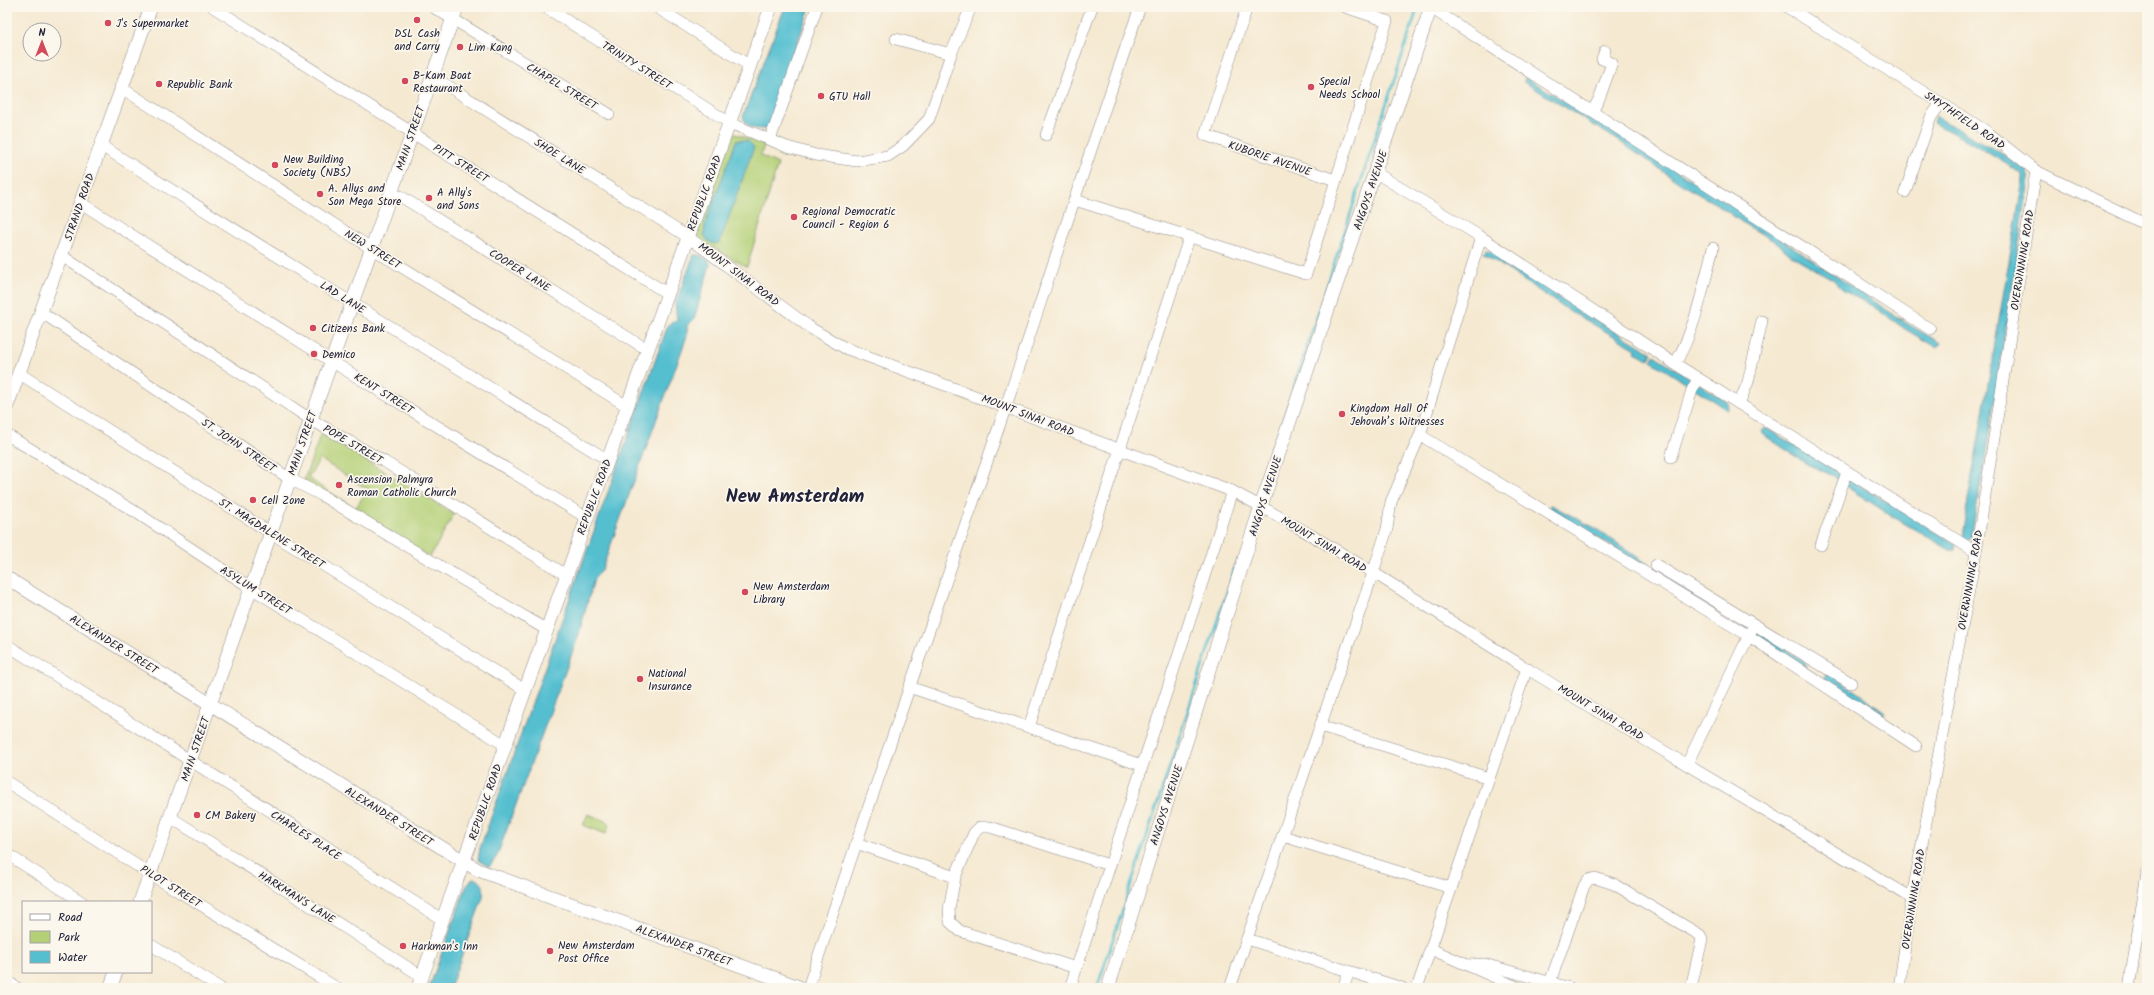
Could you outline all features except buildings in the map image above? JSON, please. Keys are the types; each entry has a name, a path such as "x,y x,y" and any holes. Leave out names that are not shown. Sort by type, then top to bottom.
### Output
{"street":[{"name":"STRAND ROAD","path":"7,406 20,374 81,203 120,87 150,7"},
{"name":"PITT STREET","path":"213,7 668,294"},
{"name":"CHAPEL STREET","path":"433,7 452,20 609,114"},
{"name":"MAIN STREET","path":"140,901 457,7"},
{"name":"TRINITY STREET","path":"545,7 730,123 787,147 857,161 888,156 903,146 929,119 951,54 971,7"},
{"path":"656,7 750,66"},
{"path":"770,140 818,7"},
{"path":"1046,135 1090,7"},
{"path":"808,988 909,687 1006,406 1106,102 1140,7"},
{"name":"KUBORIE AVENUE","path":"1247,7 1205,135 1335,180"},
{"path":"1075,200 1189,238 1306,274 1386,21 1345,7"},
{"path":"1431,7 1930,329"},
{"name":"ANGOYS AVENUE","path":"1108,988 1259,505 1376,173 1431,7"},
{"name":"SMYTHFIELD ROAD","path":"1787,7 1986,131 2036,171 2147,225"},
{"name":"REPUBLIC ROAD","path":"421,982 546,630 730,123 769,8"},
{"path":"896,39 951,54"},
{"path":"1592,112 1599,99 1612,63 1602,59 1605,51"},
{"name":"SHOE LANE","path":"432,76 688,237"},
{"name":"NEW STREET","path":"120,87 371,248 627,406"},
{"path":"1905,192 1931,117 1941,103"},
{"name":"LAD LANE","path":"100,145 352,303 608,460"},
{"name":"OVERWINNING ROAD","path":"1899,988 1912,898 1976,552 2036,171"},
{"path":"1376,173 1481,237 1675,364 1696,383 1739,404 1976,552"},
{"name":"COOPER LANE","path":"391,194 400,196 648,350"},
{"name":"KENT STREET","path":"81,203 332,361 587,518"},
{"name":"MOUNT SINAI ROAD","path":"688,237 812,329 845,348 1006,406 1232,491 1259,505 1374,573 1527,668 1912,898"},
{"path":"1230,988 1374,573 1387,529 1391,502 1420,435 1481,237"},
{"path":"1029,727 1189,238"},
{"path":"1675,364 1683,350 1694,322 1713,248"},
{"name":"POPE STREET","path":"62,256 310,419 385,462 566,575"},
{"name":"ST. JOHN STREET","path":"41,312 290,479 321,495 546,630"},
{"path":"1739,404 1748,382 1762,321"},
{"name":"ST. MAGDALENE STREET","path":"20,374 271,533 525,690"},
{"path":"1671,457 1696,383"},
{"name":"ASYLUM STREET","path":"7,435 134,511 251,588 505,745"},
{"path":"1420,435 1749,636 1916,746"},
{"path":"1821,545 1848,472"},
{"path":"1070,988 1141,765 1232,491"},
{"path":"1656,565 1803,656 1851,683"},
{"name":"ALEXANDER STREET","path":"7,578 464,863 478,870 802,988"},
{"path":"1687,764 1754,626"},
{"name":"CHARLES PLACE","path":"7,645 443,920"},
{"path":"1417,988 1527,668"},
{"path":"909,687 1141,765"},
{"path":"1320,726 1489,778"},
{"name":"PILOT STREET","path":"7,782 150,874 336,988"},
{"name":"HARKMAN'S LANE","path":"170,817 421,982"},
{"path":"1076,968 960,931 950,922 949,909 955,877 974,833 980,827 990,827 1109,865"},
{"path":"1283,836 1451,888"},
{"path":"856,843 955,877"},
{"path":"7,854 80,901"},
{"path":"2129,988 2147,873"},
{"path":"1549,985 1584,886 1588,880 1595,878 1614,884 1700,935 1701,942 1691,988"},
{"path":"1247,939 1402,988"},
{"path":"152,946 220,988"},
{"path":"1431,949 1519,988"},
{"path":"1468,965 1484,964 1549,985 1570,988"},
{"path":"1343,988 1349,972"},
{"path":"110,988 116,973"},
{"path":"7,981 17,988"}],"green space":[{"path":"733,133 764,144 761,156 778,164 747,267 695,237"},
{"path":"321,433 454,514 430,557 304,480","holes":["320,459 370,491 366,497 364,495 355,509 308,478"]},
{"path":"588,814 610,823 606,834 583,825"}],"water":[{"path":"785,7 810,7 769,125 765,129 757,129 748,125 743,116"},
{"path":"1525,77 1714,194 1909,325 1941,343 1937,348 1905,329 1874,307 1844,291 1834,280 1791,255 1774,241 1746,225 1718,205 1684,186 1619,141 1524,82"},
{"path":"1935,116 2025,167 2029,179 1987,448 1971,538 1968,541 1962,539 1963,530 2023,180 2021,173 1972,143 1933,123"},
{"path":"736,141 748,141 754,147 720,242 715,244 708,241 704,235 705,224"},
{"path":"1486,250 1493,252 1608,327 1652,353 1649,359 1635,352 1636,349 1560,305 1483,253"},
{"path":"694,255 699,255 709,261 710,265 694,319 687,325 687,336 602,569 594,579 578,637 497,856 489,867 478,860 480,848 668,325 677,320 675,304"},
{"path":"1654,355 1726,401 1729,405 1727,409 1651,361"},
{"path":"1766,428 1956,544 1955,550 1950,550 1895,518 1847,487 1836,477 1807,464 1764,435 1762,430"},
{"path":"1551,505 1595,528 1656,570 1748,627 1748,629 1553,511 1549,506"},
{"path":"1756,631 1805,661 1805,668 1754,633"},
{"path":"1831,674 1885,712 1883,715 1880,717 1825,681 1825,675"},
{"path":"473,878 481,883 483,897 450,988 429,988 466,887"}],"waterway":[{"path":"1271,457 1418,7"},
{"path":"1097,988 1237,561"}],"place":[{"name":"DSL Cash and Carry","path":"417,20"},
{"name":"J's Supermarket","path":"108,23"},
{"name":"Lim Kang","path":"460,47"},
{"name":"B-Kam Boat Restaurant","path":"405,81"},
{"name":"Republic Bank","path":"159,84"},
{"name":"Special Needs School","path":"1311,87"},
{"name":"GTU Hall","path":"821,96"},
{"name":"New Building Society (NBS)","path":"275,165"},
{"name":"A. Allys and Son Mega Store","path":"320,194"},
{"name":"A Ally's and Sons","path":"429,198"},
{"name":"Regional Democratic Council - Region 6","path":"794,217"},
{"name":"Citizens Bank","path":"313,328"},
{"name":"Demico","path":"314,354"},
{"name":"Kingdom Hall Of Jehovah’s Witnesses","path":"1342,414"},
{"name":"Ascension Palmyra Roman Catholic Church","path":"339,485"},
{"name":"Cell Zone","path":"253,500"},
{"name":"New Amsterdam Library","path":"745,592"},
{"name":"National Insurance","path":"640,679"},
{"name":"CM Bakery","path":"197,815"},
{"name":"Harkman's Inn","path":"403,946"},
{"name":"New Amsterdam Post Office","path":"550,951"}],"district":[{"name":"New Amsterdam","path":"795,495"}]}
